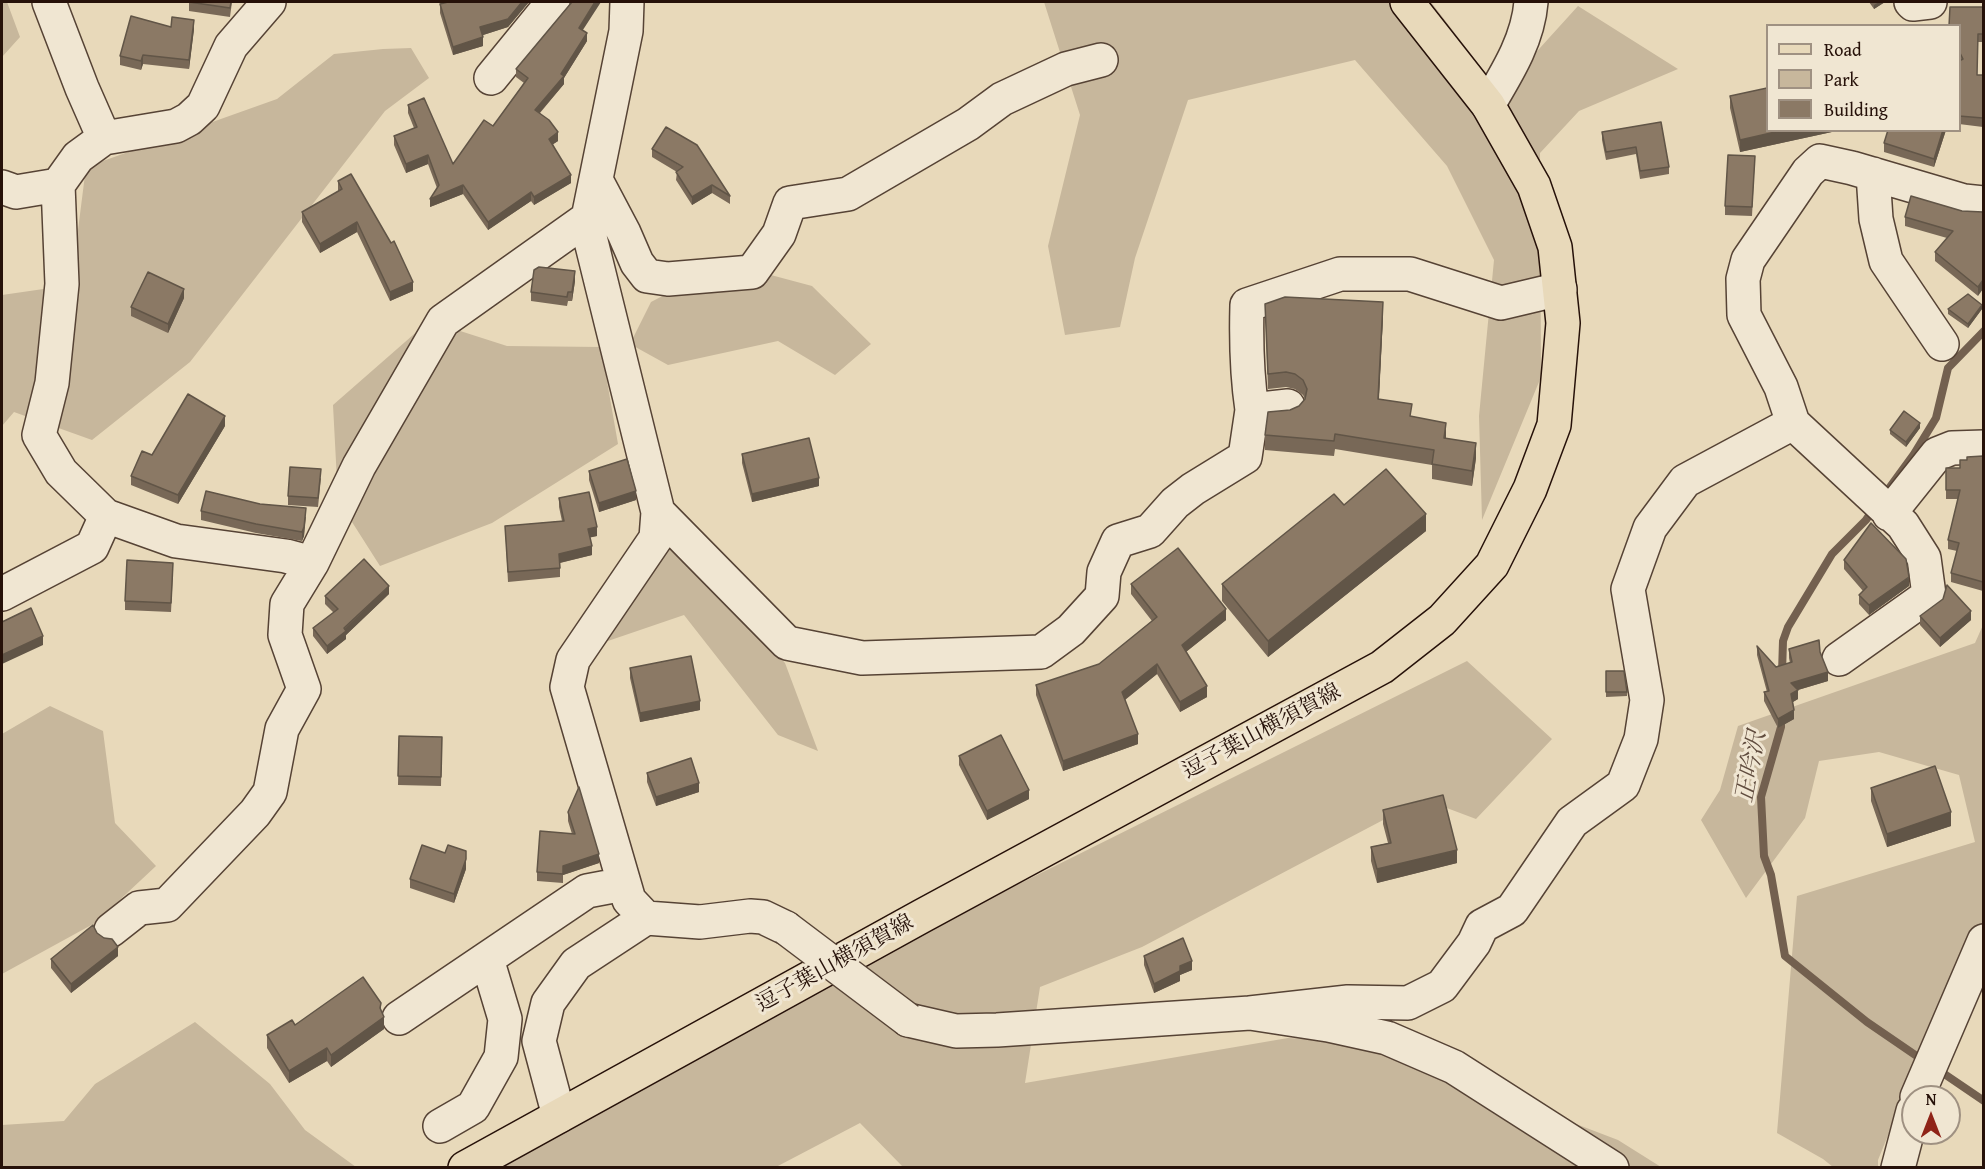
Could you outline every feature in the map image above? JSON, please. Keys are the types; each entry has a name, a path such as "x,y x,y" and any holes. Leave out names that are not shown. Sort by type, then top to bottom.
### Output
{"main road":[{"name":"逗子葉山横須賀線","path":"465,1167 1382,667 1442,620 1492,565 1530,489 1554,425 1563,323 1555,247 1534,186 1488,105 1407,2"}],"street":[{"path":"49,2 104,138"},
{"path":"269,2 231,46 203,106 189,119 176,126 104,138 78,157 57,185 62,284 52,383 39,435 61,472 106,516 176,540 286,556 312,563"},
{"path":"491,78 553,2"},
{"path":"627,2 626,31 588,218 590,237 658,512 656,538 573,660 567,687 629,900 646,918"},
{"path":"1488,105 1521,43 1532,2"},
{"path":"1911,2 1913,4 1930,2"},
{"path":"596,180 637,263 647,276 668,279 752,272 778,234 790,203 848,194 968,124 1002,99 1066,69 1101,60"},
{"path":"1839,659 1929,595 1924,558 1903,525 1888,514 1793,423 1781,387 1744,315 1743,279 1748,260 1808,172 1820,161 1964,201 1983,203"},
{"path":"1873,174 1876,219 1886,261 1942,344"},
{"path":"2,187 16,192 57,185"},
{"path":"111,930 139,908 167,905 255,813 270,792 282,729 304,689 285,635 287,604 312,563 359,466 443,321 588,218"},
{"path":"658,512 788,643 862,658 1041,652 1071,630 1102,596 1104,572 1118,540 1150,531 1175,503 1245,457 1252,410 1246,333 1247,305 1340,274 1410,274 1501,303 1560,289"},
{"path":"1252,410 1288,406"},
{"path":"559,1116 538,1041 548,1004 576,964 646,918 699,922 763,916 786,928 908,1020 956,1031 1250,1013 1348,1002 1408,1003 1442,986 1474,943 1482,927 1512,910 1572,822 1623,785 1641,739 1647,700 1628,589 1650,528 1685,481 1793,423"},
{"path":"1888,514 1937,454 1952,448 1983,447"},
{"path":"2,594 92,547 106,516"},
{"path":"399,1018 587,891 624,884"},
{"path":"1922,1085 1983,941"},
{"path":"440,1126 473,1107 501,1058 505,1018 487,959"},
{"path":"1250,1013 1387,1038 1454,1067 1612,1167"},
{"path":"1898,1167 1904,1145"}],"green space":[{"path":"2,2 7,2 20,37 2,57"},
{"path":"1044,2 1431,2 1500,92 1578,6 1678,69 1579,111 1540,153 1541,377 1482,520 1479,416 1494,260 1447,166 1355,60 1188,100 1135,258 1120,327 1065,335 1048,246 1080,115"},
{"path":"411,48 429,78 385,111 190,362 92,440 14,412 2,426 2,295 71,285 86,167 277,99 334,54"},
{"path":"726,263 812,286 871,344 835,375 778,341 668,365 630,344 651,302"},
{"path":"429,321 507,346 601,347 618,444 492,523 380,566 338,500 333,405"},
{"path":"670,539 785,663 818,751 778,735 684,615 602,643"},
{"path":"1983,625 1983,983 1925,1044 1908,1085 1901,1085 1901,1103 1878,1160 1878,1167 1833,1167 1777,1133 1797,896 1975,842 1959,775 1879,752 1819,761 1805,818 1746,898 1701,820 1720,790 1738,726 1975,643"},
{"path":"1467,661 1552,739 1476,819 1423,799 1142,947 1040,987 1025,1083 1288,1038 1361,1042 1618,1140 1661,1167 901,1167 860,1123 776,1167 493,1168 836,975"},
{"path":"50,706 103,731 115,823 156,866 95,923 2,974 2,734"},
{"path":"195,1022 270,1084 305,1130 356,1167 2,1167 2,1125 64,1121 95,1084"}],"building":[{"path":"189,2 231,2 230,8"},
{"path":"448,2 522,2 508,19 480,27 483,37 453,47 440,4"},
{"path":"572,2 595,2 579,28 587,33 561,74 564,76 535,110 549,120 558,132 549,139 571,175 534,197 531,192 488,222 463,185 430,199 439,185 428,155 406,164 394,136 417,127 408,105 424,98 453,164 484,120 493,126 528,78 516,69"},
{"path":"1950,7 1983,7 1983,34 1978,34 1977,75 1983,75 1983,118 1961,116 1961,60 1963,59 1961,24 1949,24"},
{"path":"131,16 171,27 172,17 194,20 189,60 143,55 141,61 120,56"},
{"path":"1766,88 1766,132 1775,132 1740,140 1730,96"},
{"path":"1661,122 1669,167 1640,171 1636,147 1606,152 1602,132"},
{"path":"666,127 697,145 730,196 712,185 692,197 676,172 683,167 652,149"},
{"path":"1887,132 1942,132 1934,159 1884,143"},
{"path":"1728,155 1755,156 1752,207 1725,206"},
{"path":"351,174 391,243 394,241 413,282 390,292 357,222 320,244 302,212 342,189 338,181"},
{"path":"1911,196 1962,211 1983,212 1983,280 1978,287 1935,252 1953,231 1905,217"},
{"path":"539,267 575,271 572,292 568,292 567,297 531,292 534,270"},
{"path":"148,272 184,289 168,324 131,307"},
{"path":"1968,294 1982,305 1968,324 1948,309"},
{"path":"1285,297 1383,302 1378,399 1412,404 1410,416 1446,423 1444,438 1476,443 1472,471 1432,464 1434,450 1335,434 1334,441 1265,435 1268,412 1290,410 1299,406 1305,399 1307,389 1303,380 1295,374 1286,372 1268,374 1265,304"},
{"path":"188,394 225,416 178,495 131,476 142,451 152,455"},
{"path":"1904,411 1920,423 1906,442 1890,430"},
{"path":"809,438 819,478 752,494 742,454"},
{"path":"1983,456 1983,582 1951,573 1959,543 1948,540 1960,490 1946,490 1946,468 1960,468 1960,460"},
{"path":"627,459 636,491 599,503 589,471"},
{"path":"290,467 321,469 318,498 288,496"},
{"path":"1386,469 1426,514 1268,641 1222,584 1334,494 1344,505"},
{"path":"206,491 260,504 306,508 304,527 302,532 201,511"},
{"path":"589,492 597,527 588,529 592,546 559,554 560,568 508,572 505,526 564,521 559,498"},
{"path":"1871,523 1906,559 1909,577 1869,605 1859,595 1867,587 1844,560"},
{"path":"1178,548 1226,609 1182,645 1207,686 1180,702 1157,664 1122,692 1138,734 1063,761 1036,685 1099,664 1157,617 1131,584"},
{"path":"364,559 389,586 344,628 346,631 327,646 313,628 338,609 325,596"},
{"path":"127,560 173,563 171,603 125,601"},
{"path":"1947,585 1971,611 1940,638 1920,616 1943,599"},
{"path":"31,608 43,636 2,655 2,622"},
{"path":"1819,640 1820,652 1828,672 1791,683 1798,690 1791,694 1794,710 1778,719 1764,692 1769,691 1757,646 1776,667 1792,662 1789,649"},
{"path":"691,656 700,701 640,713 630,668"},
{"path":"1606,671 1624,671 1627,692 1606,692"},
{"path":"1001,735 1029,790 987,811 959,756"},
{"path":"399,736 442,737 441,777 398,776"},
{"path":"691,758 699,783 656,797 647,773"},
{"path":"1935,766 1951,812 1887,834 1871,788"},
{"path":"579,787 599,854 563,866 563,874 537,872 540,831 575,834 568,812"},
{"path":"1443,795 1457,850 1377,869 1371,847 1391,843 1383,810"},
{"path":"422,845 445,853 448,845 466,851 466,859 454,894 410,879"},
{"path":"93,925 97,933 104,938 112,939 118,947 71,984 51,959"},
{"path":"1183,938 1192,961 1180,966 1180,971 1154,984 1144,956"},
{"path":"363,977 381,1003 380,1008 384,1017 331,1055 327,1048 289,1071 267,1035 292,1020 295,1025"}],"waterway":[{"name":"正吟沢","path":"1887,491 1936,418 1948,368 1984,331"},
{"name":"正吟沢","path":"1782,673 1783,641 1788,627 1832,554 1866,520 1874,508"},
{"name":"正吟沢","path":"1781,718 1781,727 1761,797 1764,856 1771,875 1785,956 1867,1022 1924,1061"},
{"name":"正吟沢","path":"1937,1069 1984,1101"}]}
